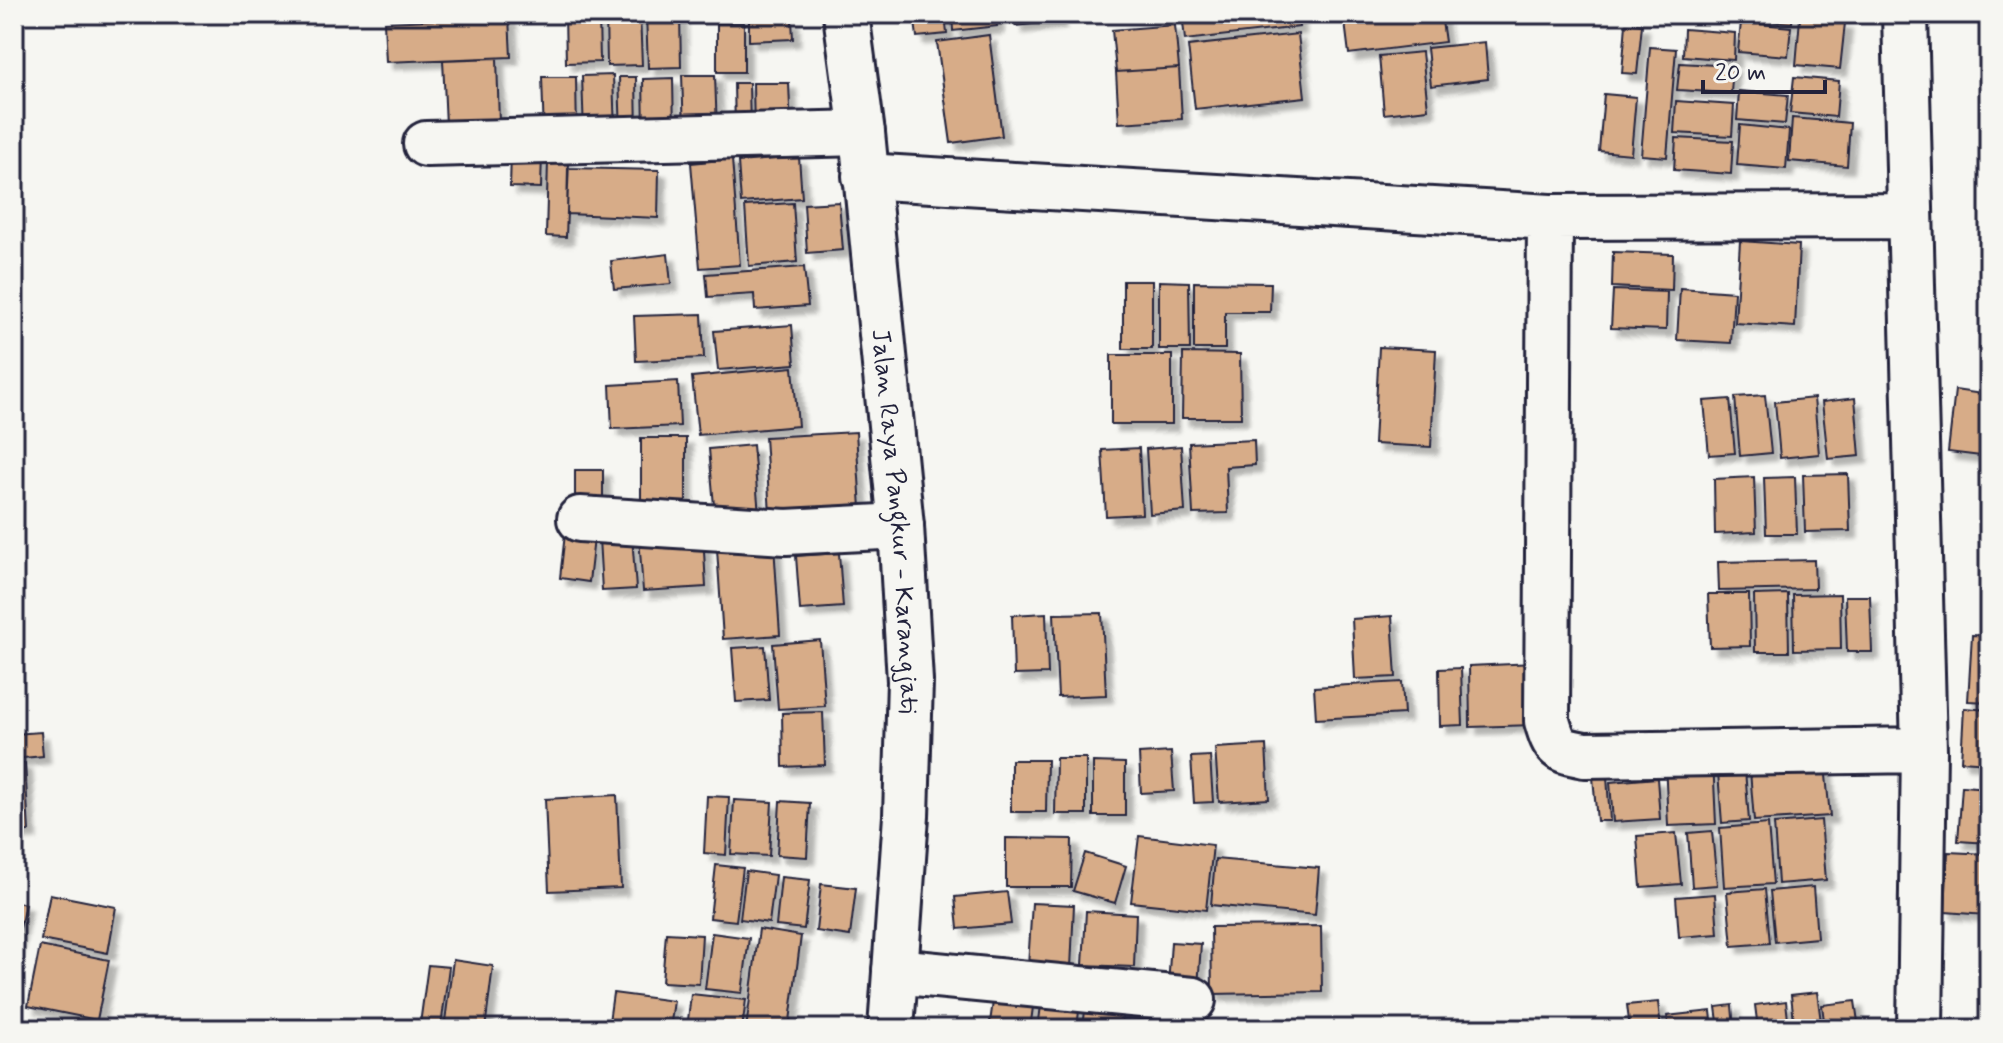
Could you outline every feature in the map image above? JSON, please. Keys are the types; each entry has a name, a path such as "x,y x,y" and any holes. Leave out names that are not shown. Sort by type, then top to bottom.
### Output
{"street":[{"name":"Jalan Raya Pangkur - Karangjati","path":"846,14 862,133 901,526 910,681 906,816 891,1029"},
{"path":"1905,14 1924,750 1920,1029"},
{"path":"426,144 862,133"},
{"path":"865,176 1550,217 1908,216"},
{"path":"1550,217 1547,721 1554,743 1564,751 1585,755 1924,750"},
{"path":"580,519 786,532 901,526"},
{"path":"895,971 1193,1000"}],"building":[{"path":"565,14 599,14 600,62 566,63"},
{"path":"606,14 640,14 642,65 607,66"},
{"path":"646,14 680,14 681,67 648,68"},
{"path":"914,14 945,14 947,34 917,37"},
{"path":"952,14 996,14 997,26 953,31"},
{"path":"1014,14 1058,14 1059,21 1016,26"},
{"path":"1182,14 1298,14 1299,27 1185,40"},
{"path":"1344,14 1441,14 1445,42 1349,54"},
{"path":"1745,14 1793,14 1792,23 1745,19"},
{"path":"509,17 511,57 386,62 384,22"},
{"path":"1800,18 1845,23 1840,69 1796,65"},
{"path":"749,19 792,19 793,39 749,41"},
{"path":"1741,22 1791,27 1788,56 1738,52"},
{"path":"717,23 744,23 744,72 717,72"},
{"path":"1626,24 1642,25 1637,74 1622,73"},
{"path":"1175,25 1179,68 1116,72 1112,30"},
{"path":"1684,29 1735,33 1734,60 1683,56"},
{"path":"1298,34 1305,97 1195,109 1188,46"},
{"path":"989,35 1002,136 951,143 937,42"},
{"path":"1485,42 1488,79 1431,86 1427,48"},
{"path":"1650,47 1676,49 1667,157 1641,155"},
{"path":"1422,52 1428,109 1384,114 1379,56"},
{"path":"497,58 499,123 446,125 443,60"},
{"path":"1680,63 1733,66 1731,93 1677,90"},
{"path":"1179,68 1182,119 1119,123 1116,72"},
{"path":"613,75 615,133 584,134 582,76"},
{"path":"682,75 715,75 717,130 684,131"},
{"path":"542,77 576,77 577,136 544,137"},
{"path":"619,77 636,77 637,135 621,135"},
{"path":"1794,77 1839,81 1836,117 1790,113"},
{"path":"673,78 674,132 644,132 643,79"},
{"path":"734,83 749,83 750,129 735,129"},
{"path":"753,83 789,83 791,132 754,132"},
{"path":"1739,91 1788,95 1785,124 1737,120"},
{"path":"1604,94 1636,97 1631,154 1599,151"},
{"path":"1676,101 1734,105 1732,136 1674,133"},
{"path":"1792,118 1850,123 1847,166 1789,161"},
{"path":"1740,125 1789,130 1786,169 1737,165"},
{"path":"1676,138 1733,141 1731,174 1674,170"},
{"path":"511,153 542,153 541,188 510,187"},
{"path":"799,157 802,198 741,203 738,162"},
{"path":"732,159 740,265 700,268 691,163"},
{"path":"548,160 569,161 566,237 546,236"},
{"path":"568,168 659,170 658,218 567,214"},
{"path":"839,202 843,250 807,253 804,204"},
{"path":"793,203 797,262 749,266 745,206"},
{"path":"1740,241 1799,245 1795,327 1735,323"},
{"path":"1613,252 1673,254 1672,290 1612,287"},
{"path":"668,254 671,284 614,289 611,261"},
{"path":"804,267 808,306 755,310 754,294 708,297 706,274"},
{"path":"1123,281 1152,281 1152,349 1123,349"},
{"path":"1159,281 1189,282 1190,349 1159,349"},
{"path":"1194,282 1271,283 1270,312 1225,312 1225,349 1194,349"},
{"path":"1680,288 1734,292 1731,343 1677,340"},
{"path":"1613,290 1667,292 1666,330 1611,328"},
{"path":"702,314 704,358 636,361 634,316"},
{"path":"792,325 795,364 718,370 714,331"},
{"path":"1379,347 1436,350 1431,447 1374,444"},
{"path":"1183,353 1240,354 1241,418 1182,418"},
{"path":"1111,355 1172,355 1172,424 1111,424"},
{"path":"793,367 798,426 698,435 692,377"},
{"path":"678,381 680,426 612,429 610,385"},
{"path":"1955,390 1989,395 1989,457 1948,452"},
{"path":"1765,395 1771,453 1740,456 1735,397"},
{"path":"1814,398 1819,454 1780,458 1775,402"},
{"path":"1855,398 1860,456 1828,459 1822,402"},
{"path":"1730,399 1735,453 1709,455 1704,401"},
{"path":"856,432 861,508 770,514 765,437"},
{"path":"641,438 686,438 686,507 641,507"},
{"path":"1254,440 1255,465 1226,467 1228,513 1193,514 1189,443"},
{"path":"753,445 759,514 715,517 709,449"},
{"path":"1181,446 1185,511 1150,514 1146,449"},
{"path":"1139,448 1142,514 1106,516 1102,450"},
{"path":"575,470 603,470 603,508 575,508"},
{"path":"1848,474 1850,531 1805,532 1803,475"},
{"path":"1754,477 1756,532 1715,534 1714,479"},
{"path":"1795,477 1797,534 1766,534 1764,478"},
{"path":"703,533 706,587 643,591 639,537"},
{"path":"565,534 594,538 589,582 560,578"},
{"path":"632,536 636,589 602,591 599,538"},
{"path":"774,545 780,635 723,639 717,549"},
{"path":"839,553 843,607 800,610 796,556"},
{"path":"1814,560 1815,589 1719,591 1718,562"},
{"path":"1708,594 1749,594 1750,646 1710,647"},
{"path":"1788,594 1789,652 1755,652 1754,595"},
{"path":"1840,594 1841,649 1794,650 1793,595"},
{"path":"1845,596 1870,596 1872,652 1847,652"},
{"path":"1046,613 1048,674 1014,675 1012,615"},
{"path":"1102,613 1106,695 1058,697 1054,614"},
{"path":"1392,616 1396,677 1355,679 1352,619"},
{"path":"1972,635 1989,636 1989,702 1968,701"},
{"path":"820,640 825,706 778,709 773,644"},
{"path":"765,646 769,700 736,702 732,648"},
{"path":"1537,663 1539,725 1470,727 1469,666"},
{"path":"1461,668 1463,725 1440,726 1439,669"},
{"path":"1402,682 1404,714 1316,719 1314,687"},
{"path":"1964,708 1989,710 1989,763 1961,761"},
{"path":"823,712 825,765 783,767 782,713"},
{"path":"41,732 43,756 14,759 14,734"},
{"path":"1266,745 1269,799 1219,802 1215,748"},
{"path":"1171,752 1174,791 1141,793 1139,754"},
{"path":"1210,756 1213,802 1194,803 1191,757"},
{"path":"1744,757 1749,821 1722,823 1717,760"},
{"path":"1056,758 1086,758 1086,814 1055,814"},
{"path":"1713,759 1716,824 1668,826 1665,760"},
{"path":"1011,760 1047,760 1046,812 1011,812"},
{"path":"1093,762 1125,763 1125,816 1093,816"},
{"path":"25,763 29,831 14,832 14,764"},
{"path":"1825,765 1830,816 1754,821 1750,771"},
{"path":"1607,776 1610,821 1597,821 1593,777"},
{"path":"1657,778 1660,819 1613,822 1610,782"},
{"path":"1962,786 1989,788 1989,843 1958,841"},
{"path":"617,795 621,888 549,891 545,799"},
{"path":"707,796 729,797 726,855 704,853"},
{"path":"734,800 772,802 769,856 731,854"},
{"path":"780,801 810,803 807,857 777,855"},
{"path":"1821,820 1826,880 1778,884 1774,824"},
{"path":"1768,824 1773,884 1724,887 1720,828"},
{"path":"1712,831 1717,885 1692,887 1688,833"},
{"path":"1676,833 1681,884 1641,887 1637,836"},
{"path":"1139,836 1213,845 1206,910 1131,902"},
{"path":"1006,838 1072,839 1071,887 1006,887"},
{"path":"1948,852 1989,854 1986,915 1945,912"},
{"path":"1085,853 1126,866 1115,903 1073,891"},
{"path":"1215,859 1319,868 1315,915 1211,905"},
{"path":"716,865 743,868 736,921 710,918"},
{"path":"746,871 775,875 769,923 740,919"},
{"path":"781,877 810,880 804,929 776,926"},
{"path":"821,884 856,888 850,936 816,931"},
{"path":"1813,887 1817,938 1775,942 1770,891"},
{"path":"1765,889 1770,943 1732,946 1727,892"},
{"path":"1007,892 1011,924 958,929 955,897"},
{"path":"50,894 116,907 108,953 41,940"},
{"path":"1715,894 1718,934 1679,937 1676,897"},
{"path":"14,901 25,904 14,958"},
{"path":"1032,903 1074,905 1071,968 1028,965"},
{"path":"1086,911 1136,914 1134,967 1083,965"},
{"path":"1321,926 1322,992 1212,994 1211,927"},
{"path":"759,929 801,936 789,1029 746,1029"},
{"path":"666,933 702,935 699,984 662,982"},
{"path":"712,933 749,938 742,993 705,989"},
{"path":"1171,942 1201,944 1198,987 1168,986"},
{"path":"40,946 109,960 97,1020 28,1006"},
{"path":"453,960 493,966 485,1029 444,1029"},
{"path":"428,965 449,967 441,1027 420,1024"},
{"path":"1817,992 1822,1029 1795,1029 1791,995"},
{"path":"613,993 674,1001 670,1029 608,1029"},
{"path":"691,994 746,1000 742,1029 687,1029"},
{"path":"994,995 1034,1000 1030,1029 989,1029"},
{"path":"1042,997 1080,1002 1077,1029 1038,1029"},
{"path":"1086,1001 1124,1006 1121,1029 1083,1029"},
{"path":"1786,1001 1789,1029 1758,1029 1755,1005"},
{"path":"1855,1001 1859,1029 1825,1029 1822,1005"},
{"path":"1658,1002 1661,1029 1630,1029 1627,1005"},
{"path":"1732,1005 1734,1029 1719,1029 1716,1007"},
{"path":"1711,1011 1713,1029 1669,1029 1667,1016"}]}
